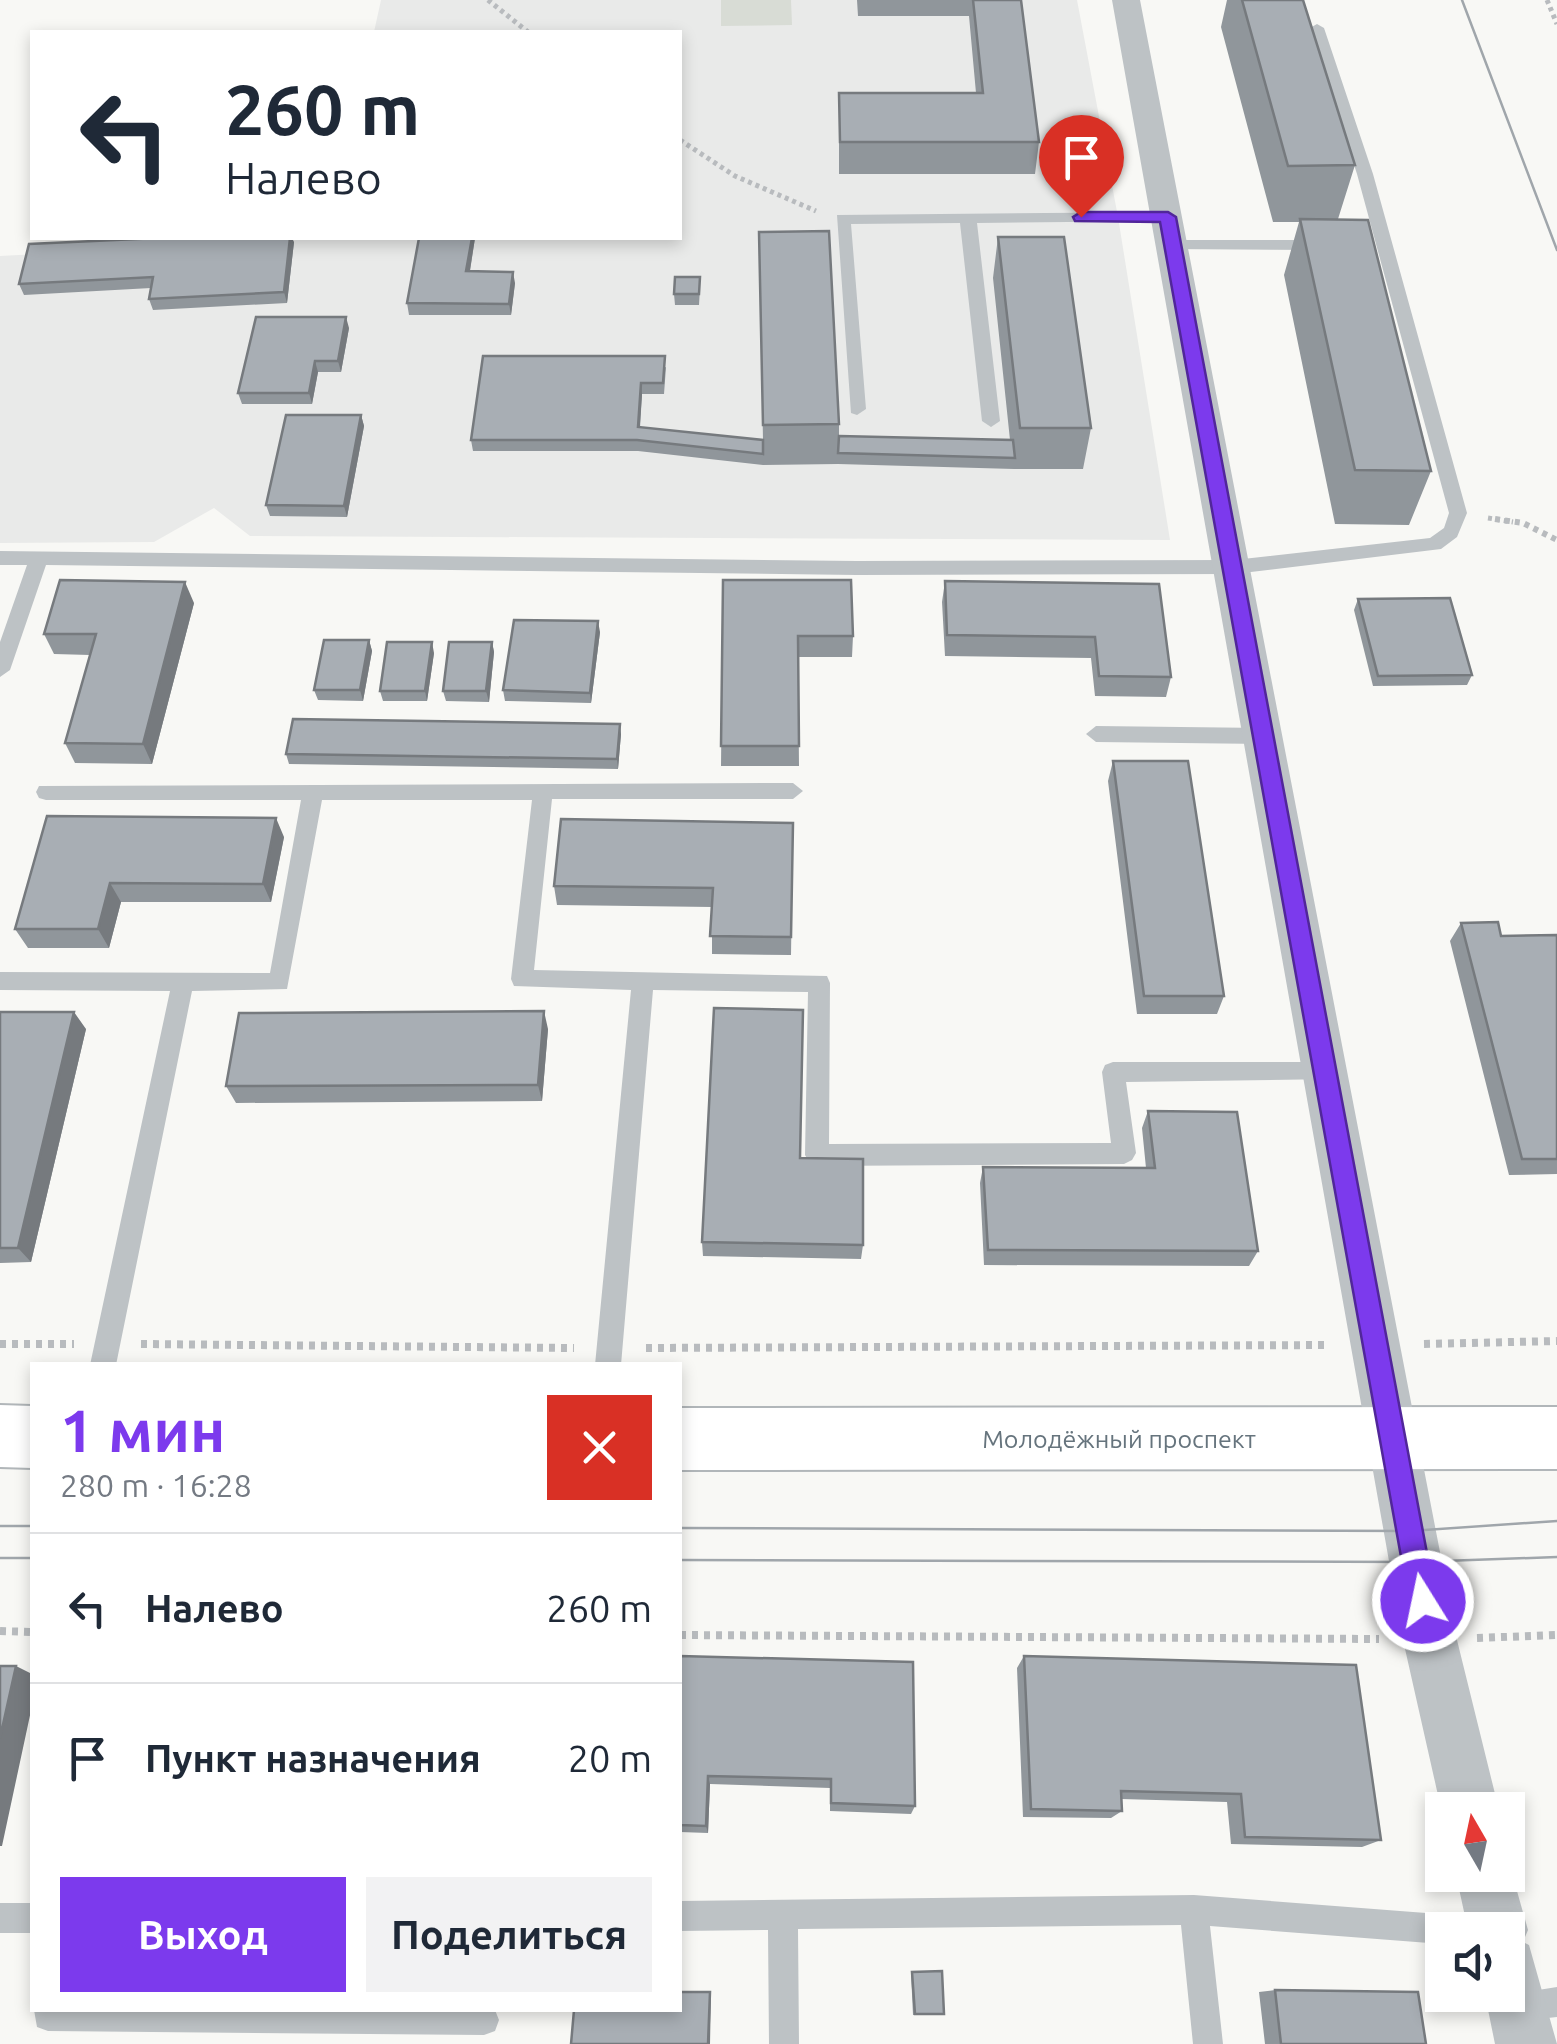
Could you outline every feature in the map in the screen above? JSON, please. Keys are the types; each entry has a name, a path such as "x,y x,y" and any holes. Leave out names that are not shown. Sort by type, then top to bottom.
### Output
{"main road":[{"path":"0,1436 30,1436"},
{"name":"Молодёжный проспект","path":"682,1439 1557,1438"}],"street":[{"path":"1126,0 1266,736 1430,1640 1466,1792"}],"lane":[{"path":"0,558 856,568 1234,566 1434,544 1457,526 1458,514 1373,245 1365,174 1317,28"},
{"path":"968,218 991,421"},
{"path":"857,409 842,219 968,218 1344,245"},
{"path":"0,670 38,557"},
{"path":"1096,734 1266,736"},
{"path":"46,792 793,790"},
{"path":"543,791 522,979 819,983 817,1155 1124,1153 1113,1072 1327,1072"},
{"path":"0,981 279,982 313,792"},
{"path":"609,1356 643,980"},
{"path":"105,1355 183,981"},
{"path":"1194,1910 1208,2044"},
{"path":"682,1916 1194,1910 1425,1928"},
{"path":"783,1914 784,2044"},
{"path":"0,1918 30,1918"},
{"path":"49,2012 48,2016 484,2025"}],"path":[{"path":"488,0 526,30"},
{"path":"1547,0 1557,24"},
{"path":"682,141 735,176 796,204 842,219"},
{"path":"1458,514 1522,523 1557,540"},
{"path":"1418,1344 1557,1341"},
{"path":"0,1344 105,1355 609,1356 1338,1345"},
{"path":"0,1631 30,1632"},
{"path":"682,1635 1382,1640"},
{"path":"1471,1638 1557,1635"}],"shaded area":[{"path":"381,0 1077,0 1118,217 1170,540 250,536 214,508 154,542 0,543 0,256 299,240 682,240 682,30 374,30"},
{"path":"721,0 791,0 792,25 721,26"}],"building":[{"path":"973,0 1021,0 1039,142 840,142 839,93 983,93"},
{"path":"1242,0 1303,0 1355,165 1288,166"},
{"path":"1300,219 1368,220 1431,471 1355,470"},
{"path":"829,231 839,424 763,425 759,232"},
{"path":"998,237 1064,237 1091,428 1020,428"},
{"path":"290,240 284,292 149,299 153,277 19,284 29,244"},
{"path":"419,240 472,240 466,271 513,272 509,304 407,303"},
{"path":"675,277 700,277 699,294 674,294"},
{"path":"256,317 346,317 338,361 315,361 309,393 238,393"},
{"path":"483,356 665,356 663,383 641,383 638,427 763,440 763,454 637,440 471,440"},
{"path":"286,415 361,415 344,506 266,505"},
{"path":"839,436 1013,440 1015,458 838,453"},
{"path":"60,580 185,582 143,744 65,743 96,634 44,634"},
{"path":"723,580 851,580 853,636 798,636 799,746 721,746"},
{"path":"945,581 1159,584 1171,677 1099,676 1095,637 947,635"},
{"path":"1450,598 1472,675 1378,676 1358,599"},
{"path":"514,620 598,621 590,693 503,690"},
{"path":"324,640 369,640 360,690 314,690"},
{"path":"387,642 432,642 425,691 380,691"},
{"path":"449,642 492,642 486,691 443,691"},
{"path":"293,719 620,724 617,759 286,754"},
{"path":"1113,761 1188,761 1224,996 1144,996"},
{"path":"47,816 276,818 263,884 110,883 98,929 15,929"},
{"path":"561,819 793,823 791,937 710,936 713,888 554,886"},
{"path":"1498,922 1501,936 1557,935 1557,1159 1522,1159 1461,923"},
{"path":"714,1008 803,1010 800,1158 863,1159 863,1245 702,1242"},
{"path":"544,1011 538,1085 226,1086 239,1013"},
{"path":"0,1012 74,1012 18,1248 0,1248"},
{"path":"1148,1111 1237,1112 1258,1251 988,1250 983,1167 1155,1168"},
{"path":"682,1656 913,1662 915,1806 831,1803 831,1779 708,1776 706,1826 682,1825"},
{"path":"1024,1656 1356,1665 1381,1840 1245,1837 1241,1794 1121,1791 1122,1811 1031,1809"},
{"path":"0,1666 16,1666 0,1738"},
{"path":"942,1971 944,2014 915,2014 912,1972"},
{"path":"1275,1990 1418,1992 1426,2044 1281,2044"},
{"path":"682,1992 710,1992 708,2044 571,2044 574,2012 682,2012"}],"tram line":[{"path":"1462,0 1557,250"},
{"path":"682,1528 1410,1531 1557,1521"},
{"path":"0,1526 30,1526"},
{"path":"682,1560 1416,1562 1557,1557"},
{"path":"0,1558 30,1558"}],"route":[{"path":"1081,217 1168,217 1423,1601"}]}
